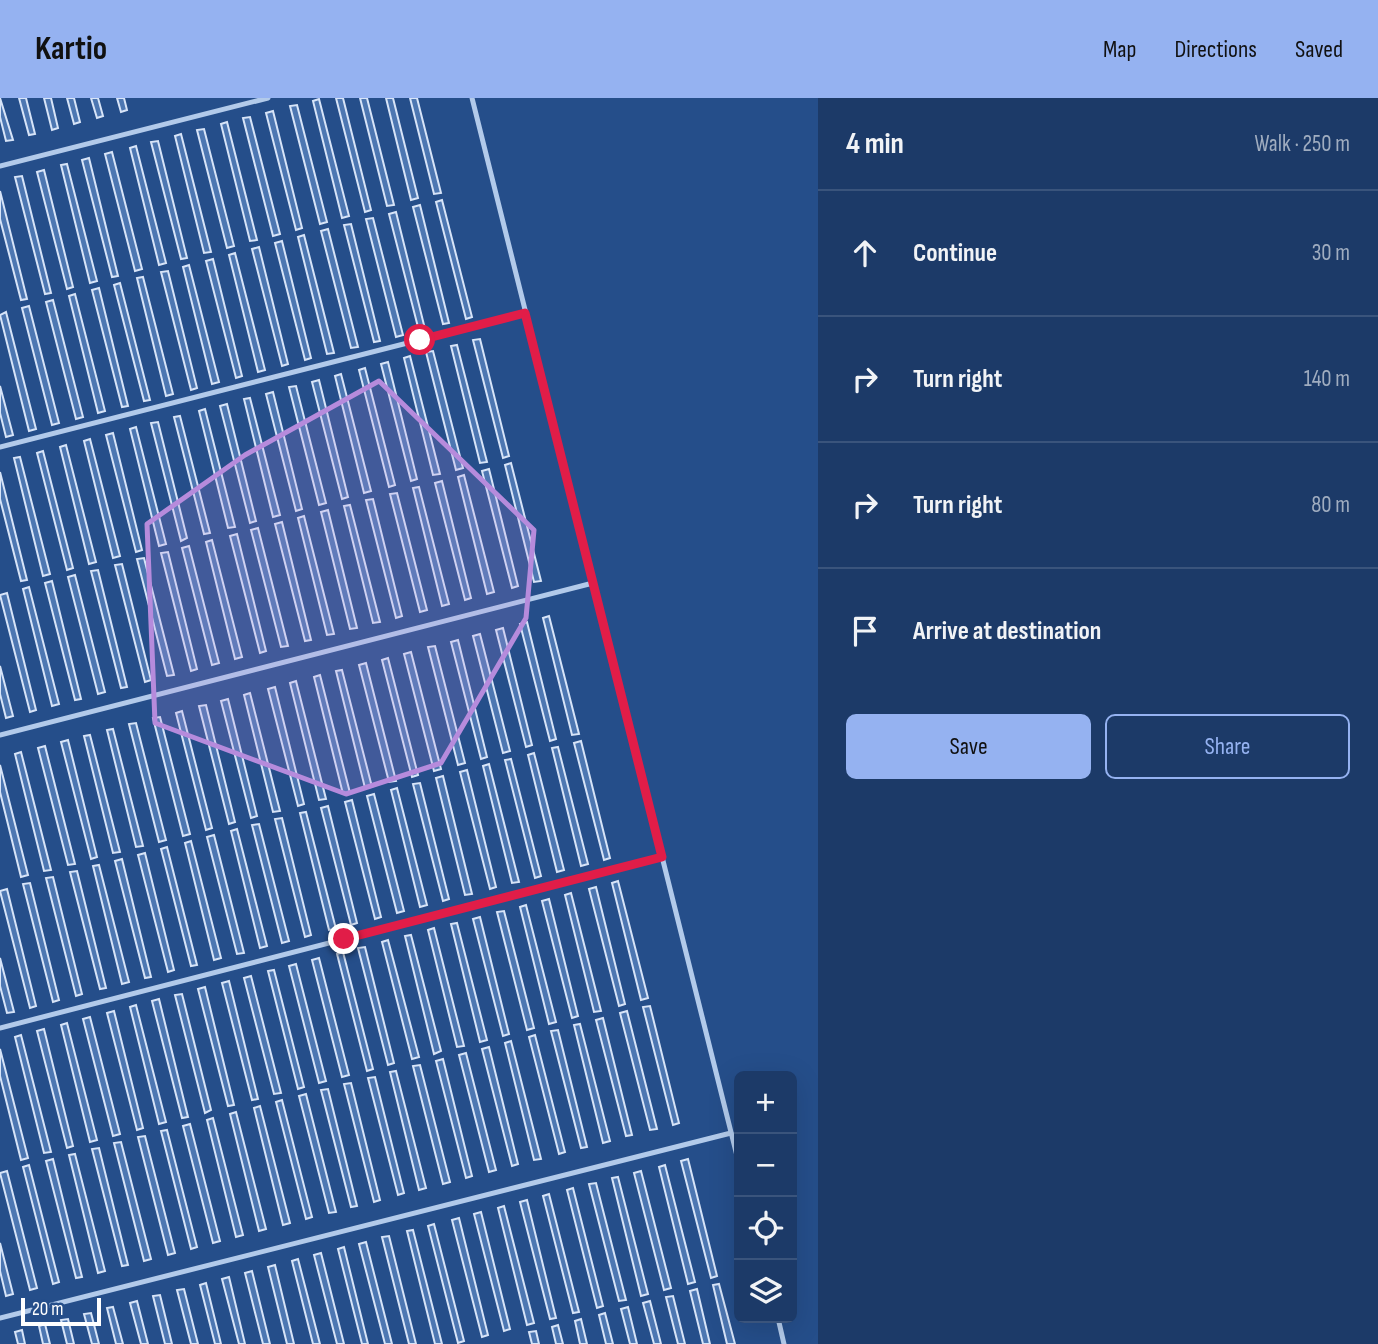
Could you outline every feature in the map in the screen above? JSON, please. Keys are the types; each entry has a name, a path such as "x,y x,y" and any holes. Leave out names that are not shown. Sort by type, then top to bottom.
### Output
{"lane":[{"path":"0,166 268,98"},
{"path":"472,98 734,1144"},
{"path":"0,447 525,313"},
{"path":"0,735 593,583"},
{"path":"0,1028 662,857"},
{"path":"0,1318 731,1132"},
{"path":"779,1323 784,1344"}],"highlighted area":[{"path":"379,381 534,530 526,618 441,763 346,794 155,723 147,524 245,455"}],"building":[{"path":"0,98 13,140 6,141 0,117"},
{"path":"19,98 26,98 35,134 29,135"},
{"path":"44,98 51,98 58,128 52,130"},
{"path":"67,98 74,98 80,122 74,124"},
{"path":"91,98 98,98 103,116 97,118"},
{"path":"117,98 124,98 127,110 121,112"},
{"path":"336,98 343,98 371,210 365,212"},
{"path":"360,98 367,98 394,205 387,206"},
{"path":"386,98 393,98 418,198 411,200"},
{"path":"410,98 417,98 441,193 434,194"},
{"path":"319,99 349,216 342,218 313,101"},
{"path":"297,105 327,222 320,224 290,106"},
{"path":"273,111 302,228 296,230 266,113"},
{"path":"250,117 280,234 273,236 243,118"},
{"path":"227,122 257,240 250,241 221,124"},
{"path":"204,129 234,246 227,248 197,130"},
{"path":"181,134 211,252 204,253 175,136"},
{"path":"158,141 187,258 181,259 151,142"},
{"path":"136,146 166,263 159,265 130,148"},
{"path":"112,152 142,269 135,271 105,154"},
{"path":"89,158 118,276 112,277 82,160"},
{"path":"67,164 97,281 90,283 61,165"},
{"path":"44,170 73,287 67,289 37,172"},
{"path":"22,176 51,293 45,294 15,177"},
{"path":"0,191 27,299 21,300 0,219"},
{"path":"442,200 472,317 466,319 436,202"},
{"path":"420,205 449,323 443,324 413,207"},
{"path":"396,212 425,329 419,331 389,214"},
{"path":"373,218 403,335 396,337 366,219"},
{"path":"351,224 380,341 374,342 344,225"},
{"path":"328,229 358,347 351,348 321,231"},
{"path":"304,235 334,353 327,354 298,237"},
{"path":"282,241 311,358 305,360 275,243"},
{"path":"259,247 288,364 282,366 252,249"},
{"path":"235,253 265,370 258,372 229,255"},
{"path":"213,259 242,376 236,378 206,261"},
{"path":"189,265 219,382 212,384 183,267"},
{"path":"168,271 197,388 191,390 161,272"},
{"path":"143,277 173,394 166,396 137,278"},
{"path":"120,283 150,400 144,401 114,285"},
{"path":"99,288 128,406 122,407 92,290"},
{"path":"75,294 105,411 98,413 69,296"},
{"path":"53,300 83,417 76,419 46,302"},
{"path":"29,306 59,423 52,425 22,308"},
{"path":"6,312 36,429 29,431 0,315"},
{"path":"480,339 509,456 503,458 473,340"},
{"path":"457,345 487,462 480,463 451,346"},
{"path":"433,351 463,468 456,470 426,352"},
{"path":"410,356 440,474 433,475 404,358"},
{"path":"388,362 417,479 411,481 381,364"},
{"path":"365,368 395,485 389,487 359,370"},
{"path":"341,374 371,491 364,493 335,376"},
{"path":"319,380 348,497 342,499 312,382"},
{"path":"0,386 13,435 6,437 0,413"},
{"path":"296,386 326,503 319,505 289,387"},
{"path":"273,392 302,509 296,511 266,394"},
{"path":"250,398 280,515 273,517 244,399"},
{"path":"227,404 256,521 250,523 220,406"},
{"path":"205,409 235,527 228,528 199,411"},
{"path":"180,416 210,533 204,534 174,417"},
{"path":"158,422 187,538 181,541 151,423"},
{"path":"136,427 166,544 159,546 130,429"},
{"path":"113,433 142,550 136,552 106,435"},
{"path":"90,439 120,556 113,558 84,441"},
{"path":"66,445 96,562 89,564 60,447"},
{"path":"43,451 73,568 67,570 37,453"},
{"path":"20,457 50,574 43,576 14,458"},
{"path":"511,463 541,581 534,582 505,465"},
{"path":"489,469 518,586 512,588 482,471"},
{"path":"0,472 27,580 21,581 0,499"},
{"path":"464,475 494,592 487,594 458,477"},
{"path":"442,481 471,598 465,600 435,483"},
{"path":"419,487 449,604 442,606 413,488"},
{"path":"397,493 427,610 420,612 390,494"},
{"path":"373,499 402,616 396,618 366,500"},
{"path":"350,505 380,622 373,623 344,506"},
{"path":"328,510 357,628 350,629 321,512"},
{"path":"304,516 334,634 327,635 298,518"},
{"path":"282,522 311,640 305,641 275,524"},
{"path":"258,528 288,646 281,647 251,530"},
{"path":"237,534 266,651 260,653 230,536"},
{"path":"212,540 242,657 235,659 206,542"},
{"path":"189,546 219,663 212,665 182,548"},
{"path":"168,552 197,669 191,671 161,553"},
{"path":"144,558 174,675 167,676 137,559"},
{"path":"122,564 151,680 145,682 115,565"},
{"path":"98,570 127,687 121,688 91,571"},
{"path":"75,575 105,692 98,694 68,577"},
{"path":"52,581 81,699 75,700 45,583"},
{"path":"29,587 59,704 52,706 23,589"},
{"path":"7,593 36,710 30,712 0,595"},
{"path":"549,616 579,734 572,735 543,618"},
{"path":"527,622 556,739 550,741 520,624"},
{"path":"503,628 532,745 526,747 496,630"},
{"path":"480,634 510,751 503,753 473,636"},
{"path":"458,640 487,757 481,759 451,642"},
{"path":"435,646 465,763 458,765 428,647"},
{"path":"411,652 441,769 434,771 404,654"},
{"path":"388,658 418,775 412,777 382,660"},
{"path":"366,663 396,781 389,782 359,665"},
{"path":"0,666 13,716 6,718 0,694"},
{"path":"342,670 372,787 365,788 336,671"},
{"path":"320,675 350,793 343,794 314,677"},
{"path":"296,681 326,799 319,800 290,683"},
{"path":"275,687 304,804 298,806 268,689"},
{"path":"250,693 280,811 273,812 244,695"},
{"path":"228,699 257,816 251,818 221,701"},
{"path":"206,705 235,822 229,824 199,706"},
{"path":"182,711 212,828 206,830 176,713"},
{"path":"160,717 190,834 183,836 153,718"},
{"path":"136,723 166,840 159,842 129,724"},
{"path":"113,729 143,846 136,847 107,730"},
{"path":"90,735 120,852 113,853 84,736"},
{"path":"68,740 97,857 91,859 61,742"},
{"path":"581,741 610,858 604,860 574,743"},
{"path":"45,746 75,864 68,865 38,748"},
{"path":"558,747 588,864 581,866 552,748"},
{"path":"21,752 51,870 44,871 15,754"},
{"path":"534,753 564,870 557,872 528,755"},
{"path":"511,759 541,876 535,878 505,760"},
{"path":"489,764 519,882 512,883 483,766"},
{"path":"0,765 28,875 21,877 0,792"},
{"path":"467,770 496,887 490,889 460,772"},
{"path":"443,776 472,894 465,895 436,778"},
{"path":"420,783 449,899 443,901 413,784"},
{"path":"397,788 427,905 420,907 391,790"},
{"path":"374,794 404,911 397,913 367,796"},
{"path":"352,800 381,917 375,919 345,802"},
{"path":"328,806 357,923 351,925 321,808"},
{"path":"306,812 336,929 329,930 300,813"},
{"path":"282,818 311,935 305,937 275,819"},
{"path":"259,824 289,941 282,943 252,825"},
{"path":"237,829 267,946 260,948 231,831"},
{"path":"214,835 244,953 237,954 207,837"},
{"path":"191,841 221,958 214,960 185,843"},
{"path":"167,847 197,965 191,966 161,849"},
{"path":"145,853 174,970 168,972 138,855"},
{"path":"122,859 151,977 145,978 115,861"},
{"path":"99,865 129,982 122,984 93,866"},
{"path":"77,871 106,988 100,989 70,872"},
{"path":"53,877 82,994 76,996 46,878"},
{"path":"618,881 648,998 641,1000 612,883"},
{"path":"30,883 59,1000 53,1002 23,884"},
{"path":"596,887 625,1004 619,1006 589,889"},
{"path":"7,889 36,1006 30,1008 0,891"},
{"path":"571,893 601,1011 594,1012 565,895"},
{"path":"549,899 578,1016 572,1018 542,901"},
{"path":"526,905 556,1022 549,1024 520,907"},
{"path":"504,911 534,1028 527,1030 497,912"},
{"path":"480,917 509,1034 503,1036 473,919"},
{"path":"457,923 487,1040 480,1042 451,924"},
{"path":"434,928 464,1046 457,1047 428,930"},
{"path":"411,935 441,1051 434,1054 405,936"},
{"path":"388,940 419,1057 412,1059 382,942"},
{"path":"365,947 394,1063 388,1065 358,948"},
{"path":"343,952 373,1069 367,1071 337,954"},
{"path":"0,958 14,1012 7,1013 0,986"},
{"path":"319,958 349,1075 342,1077 312,960"},
{"path":"296,964 326,1081 319,1083 289,966"},
{"path":"274,970 304,1087 298,1089 268,971"},
{"path":"251,976 281,1093 274,1094 244,978"},
{"path":"229,981 258,1099 252,1100 222,983"},
{"path":"205,987 234,1105 228,1106 198,989"},
{"path":"182,994 211,1110 205,1113 175,995"},
{"path":"159,999 188,1117 182,1118 152,1001"},
{"path":"136,1005 166,1122 159,1124 130,1007"},
{"path":"650,1006 679,1123 673,1125 643,1007"},
{"path":"114,1011 143,1128 137,1130 107,1013"},
{"path":"627,1011 657,1129 650,1130 620,1013"},
{"path":"90,1017 120,1134 113,1136 83,1019"},
{"path":"603,1018 632,1135 626,1136 596,1020"},
{"path":"67,1023 97,1140 90,1142 61,1025"},
{"path":"580,1024 610,1141 603,1143 574,1025"},
{"path":"44,1029 73,1146 67,1148 37,1031"},
{"path":"558,1030 587,1147 581,1148 551,1031"},
{"path":"21,1035 51,1152 44,1153 15,1037"},
{"path":"535,1035 565,1152 559,1154 529,1037"},
{"path":"511,1041 541,1159 534,1160 505,1043"},
{"path":"489,1047 518,1164 512,1166 482,1049"},
{"path":"0,1049 28,1158 21,1160 0,1076"},
{"path":"466,1053 496,1170 489,1172 459,1055"},
{"path":"443,1059 472,1176 466,1178 436,1061"},
{"path":"420,1065 450,1182 443,1184 413,1066"},
{"path":"396,1071 426,1188 419,1190 390,1072"},
{"path":"375,1077 404,1193 398,1195 368,1078"},
{"path":"351,1083 380,1200 374,1202 344,1084"},
{"path":"328,1089 357,1206 351,1207 321,1090"},
{"path":"306,1094 336,1212 329,1213 299,1096"},
{"path":"282,1100 312,1217 306,1219 276,1102"},
{"path":"260,1106 290,1223 283,1225 254,1108"},
{"path":"236,1112 266,1229 259,1231 230,1114"},
{"path":"213,1118 243,1235 236,1237 207,1120"},
{"path":"190,1124 220,1241 213,1243 183,1126"},
{"path":"167,1130 197,1247 191,1249 161,1131"},
{"path":"145,1136 175,1253 168,1255 138,1137"},
{"path":"121,1142 151,1259 144,1261 114,1143"},
{"path":"99,1148 128,1265 122,1266 92,1149"},
{"path":"75,1154 105,1271 98,1273 69,1155"},
{"path":"53,1159 82,1277 76,1278 46,1161"},
{"path":"688,1159 717,1276 711,1278 681,1161"},
{"path":"29,1165 59,1282 53,1284 23,1167"},
{"path":"665,1165 695,1282 688,1284 659,1167"},
{"path":"7,1171 37,1288 30,1290 0,1173"},
{"path":"641,1171 671,1288 664,1290 634,1173"},
{"path":"618,1177 648,1294 641,1296 612,1178"},
{"path":"596,1183 626,1300 619,1301 589,1184"},
{"path":"573,1188 603,1306 597,1308 567,1190"},
{"path":"549,1194 579,1312 573,1313 543,1196"},
{"path":"527,1200 556,1318 550,1319 520,1202"},
{"path":"504,1206 534,1323 527,1325 498,1208"},
{"path":"481,1212 510,1329 504,1331 474,1214"},
{"path":"459,1218 488,1335 482,1337 452,1220"},
{"path":"434,1224 464,1341 458,1343 428,1226"},
{"path":"413,1230 442,1344 435,1344 407,1231"},
{"path":"389,1236 416,1344 409,1344 382,1237"},
{"path":"366,1242 392,1344 385,1344 359,1244"},
{"path":"0,1243 13,1294 6,1296 0,1271"},
{"path":"344,1247 368,1344 362,1344 338,1249"},
{"path":"321,1253 344,1344 337,1344 314,1255"},
{"path":"298,1259 320,1344 313,1344 292,1261"},
{"path":"275,1265 294,1344 287,1344 268,1267"},
{"path":"252,1271 270,1344 263,1344 245,1273"},
{"path":"229,1277 245,1344 239,1344 222,1279"},
{"path":"206,1283 221,1344 215,1344 200,1285"},
{"path":"719,1284 735,1344 727,1344 713,1285"},
{"path":"184,1289 198,1344 191,1344 177,1290"},
{"path":"697,1289 710,1344 703,1344 690,1291"},
{"path":"160,1295 172,1344 165,1344 153,1296"},
{"path":"673,1296 685,1344 678,1344 666,1297"},
{"path":"137,1301 148,1344 141,1344 130,1303"},
{"path":"650,1301 661,1344 654,1344 643,1303"},
{"path":"113,1307 123,1344 116,1344 107,1308"},
{"path":"628,1307 637,1344 630,1344 621,1309"},
{"path":"91,1313 99,1344 92,1344 84,1314"},
{"path":"605,1313 613,1344 606,1344 599,1315"},
{"path":"68,1319 74,1344 67,1344 61,1320"},
{"path":"581,1319 587,1344 580,1344 575,1321"},
{"path":"45,1324 50,1344 43,1344 39,1326"},
{"path":"558,1325 563,1344 556,1344 552,1327"},
{"path":"22,1330 25,1344 18,1344 15,1332"},
{"path":"536,1331 539,1344 532,1344 529,1332"}],"route":[{"path":"344,939 662,857 525,313 420,340"}]}
